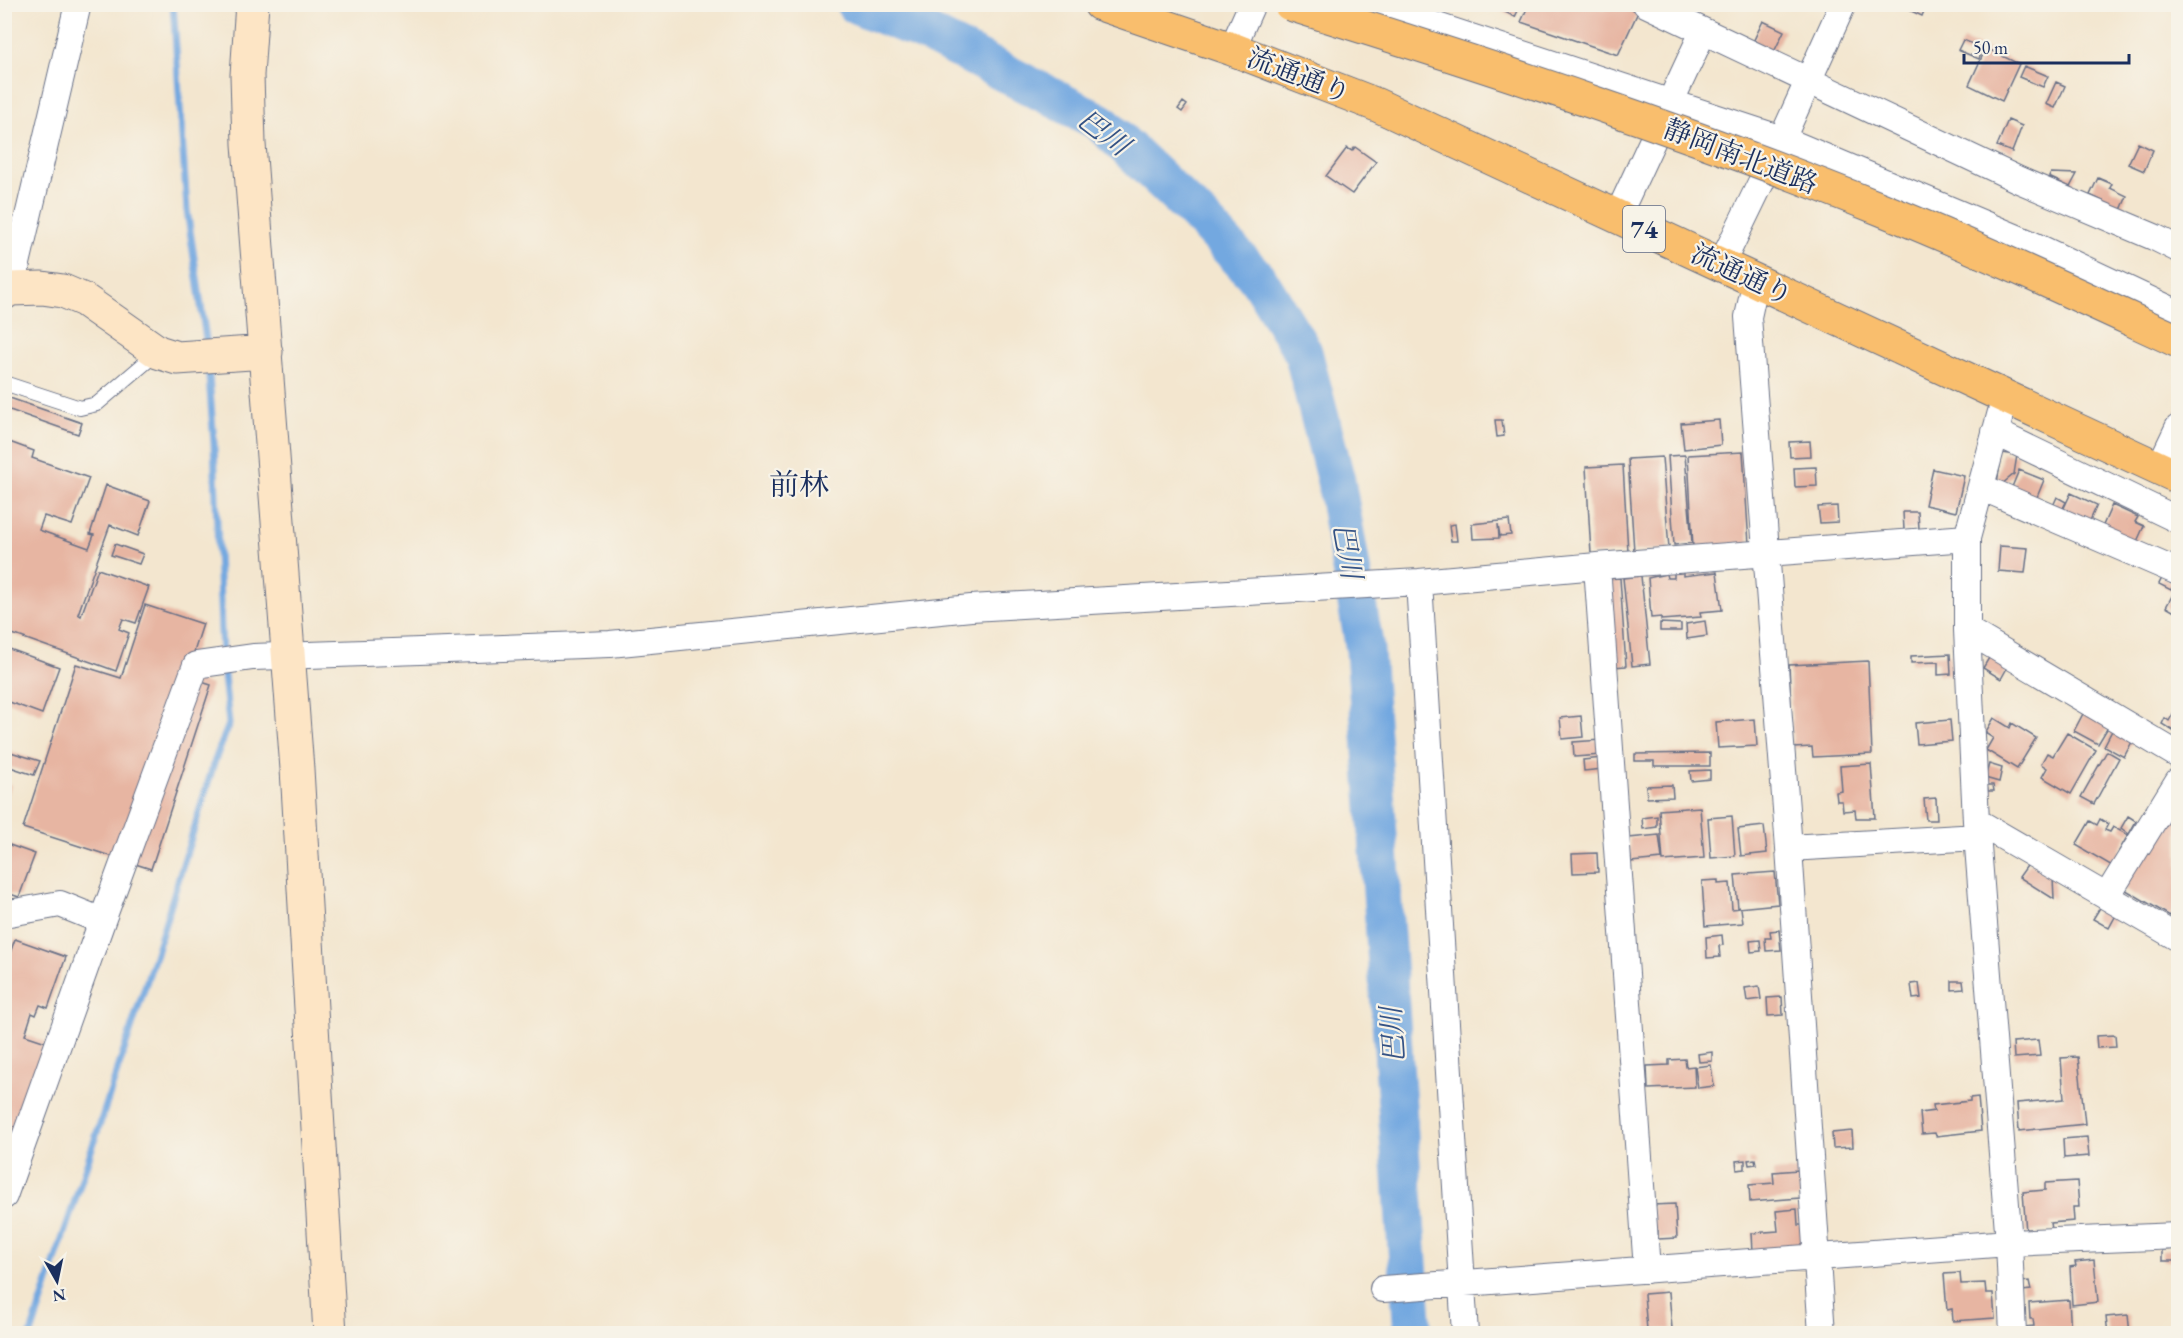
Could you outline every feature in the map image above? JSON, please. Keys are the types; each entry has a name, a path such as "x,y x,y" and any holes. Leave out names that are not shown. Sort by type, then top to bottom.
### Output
{"main road":[{"name":"流通通り","path":"1100,4 1232,49 1377,105 2169,473"},
{"name":"静岡南北道路","path":"1290,4 1686,135 1882,209 2049,281 2178,341"},
{"name":"静岡南北道路","path":"1327,4 1597,91 1886,198 2178,328"}],"street":[{"path":"78,4 8,291 42,288 74,295 167,355 231,356 266,352"},
{"path":"252,4 247,75 249,144 289,656 330,1334"},
{"path":"1232,49 1252,4"},
{"path":"1370,4 1782,139 2019,239 2178,313"},
{"path":"1646,4 2019,180 2178,249"},
{"path":"1721,265 1809,82 1843,4"},
{"path":"1617,217 1703,32"},
{"path":"1755,280 1748,317 1789,848 1822,1334"},
{"path":"2005,397 1967,538 1967,630 1977,829 2013,1334"},
{"path":"2169,473 2178,428"},
{"path":"1995,432 2178,520"},
{"path":"1981,487 2178,572"},
{"path":"4,1196 196,665 253,657 610,644 971,608 1419,582 1967,538"},
{"path":"1597,566 1647,1270"},
{"path":"1419,582 1465,1334"},
{"path":"1967,630 2178,755"},
{"path":"2107,896 2178,781"},
{"path":"1789,848 1977,829 2107,896 2178,938"},
{"path":"4,914 60,904 102,921"},
{"path":"1383,1289 2008,1243 2178,1236"}],"lane":[{"path":"4,383 80,408 97,404 167,355"}],"building":[{"path":"1494,4 1521,4 1515,17 1493,6"},
{"path":"1529,4 1594,4 1605,10 1607,4 1622,4 1638,12 1618,55 1521,22"},
{"path":"1896,4 1923,4 1926,6 1922,16"},
{"path":"1763,21 1784,31 1774,52 1753,42"},
{"path":"4,27 7,27 8,44 4,44"},
{"path":"1963,40 1983,48 1979,59 1958,50"},
{"path":"1986,48 2019,64 2002,101 1969,85"},
{"path":"2024,66 2048,76 2043,87 2019,77"},
{"path":"2056,82 2065,86 2055,108 2046,104"},
{"path":"1183,102 1187,105 1182,112 1178,109"},
{"path":"2008,120 2022,126 2012,152 1997,146"},
{"path":"2138,143 2153,150 2144,171 2128,164"},
{"path":"1355,147 1376,162 1352,194 1326,176 1347,148 1352,151"},
{"path":"2051,173 2077,174 2070,187 2049,177"},
{"path":"2098,178 2112,184 2110,188 2127,196 2121,210 2090,195"},
{"path":"4,396 82,423 78,434 4,408"},
{"path":"1495,420 1502,420 1504,436 1497,437"},
{"path":"1719,420 1721,445 1684,449 1681,423"},
{"path":"4,440 34,451 32,458 89,478 72,525 44,516 39,530 89,548 94,535 90,534 106,485 150,501 138,536 110,525 78,614 81,616 98,569 149,587 136,623 123,619 119,629 129,633 116,671 4,631"},
{"path":"1810,441 1811,456 1790,457 1789,442"},
{"path":"1743,452 1749,544 1693,547 1688,455"},
{"path":"2002,453 2017,455 2014,474 2002,484 1997,483"},
{"path":"1685,455 1692,543 1674,545 1668,456"},
{"path":"1662,457 1669,549 1634,551 1628,459"},
{"path":"1623,465 1628,552 1591,554 1586,467"},
{"path":"1816,467 1817,486 1795,487 1794,468"},
{"path":"1933,469 1964,476 1956,512 1925,505"},
{"path":"2019,470 2044,480 2035,502 2010,492"},
{"path":"2071,493 2097,505 2088,525 2062,512"},
{"path":"2057,497 2066,502 2061,512 2052,508"},
{"path":"2112,505 2138,517 2135,522 2144,526 2135,546 2101,530"},
{"path":"1837,506 1838,522 1820,523 1818,507"},
{"path":"1903,512 1918,512 1919,529 1904,530"},
{"path":"1509,520 1511,535 1500,536 1498,524 1499,538 1473,539 1472,524"},
{"path":"1455,524 1457,541 1451,541 1449,525"},
{"path":"115,544 143,554 139,564 111,555"},
{"path":"2000,546 2028,548 2025,573 1998,571"},
{"path":"1683,572 1683,576 1717,572 1722,610 1700,612 1701,617 1661,620 1661,617 1651,618 1648,578 1666,574 1667,578 1674,578 1674,573"},
{"path":"1641,576 1650,664 1632,666 1623,578"},
{"path":"1620,578 1626,666 1612,667 1605,579"},
{"path":"2162,578 2174,585 2171,590 2159,584"},
{"path":"2176,589 2178,590 2178,614 2166,607"},
{"path":"145,605 203,624 186,677 211,685 151,869 23,828 76,664 121,678"},
{"path":"1705,621 1707,636 1687,639 1686,624"},
{"path":"1660,623 1681,624 1681,631 1660,631"},
{"path":"4,647 59,667 42,714 4,700"},
{"path":"1950,654 1951,674 1938,675 1938,662 1911,663 1911,656"},
{"path":"1990,656 2007,668 2001,679 1983,668"},
{"path":"1868,661 1872,754 1813,757 1812,747 1793,748 1789,665"},
{"path":"2085,710 2110,724 2098,744 2074,731"},
{"path":"2174,712 2178,714 2178,734 2162,724 2165,718 2169,721"},
{"path":"1581,716 1583,737 1562,739 1560,718"},
{"path":"1994,718 2010,728 2012,723 2036,738 2017,769 1986,750 1993,738 1985,733"},
{"path":"1755,719 1757,746 1718,748 1716,722"},
{"path":"1950,720 1952,741 1917,744 1915,723"},
{"path":"2115,725 2135,736 2124,757 2104,746"},
{"path":"2067,733 2096,750 2071,794 2042,777 2047,768 2041,764 2047,753 2053,756"},
{"path":"1601,740 1602,755 1574,757 1573,742"},
{"path":"4,750 40,761 34,775 4,765"},
{"path":"2107,751 2119,758 2094,804 2081,797"},
{"path":"1710,753 1710,766 1654,766 1654,761 1635,761 1635,754"},
{"path":"1602,758 1603,769 1584,771 1583,760"},
{"path":"1871,764 1875,818 1856,818 1855,810 1843,811 1842,801 1837,801 1836,792 1842,791 1840,766"},
{"path":"1989,764 2002,768 1999,782 1985,778"},
{"path":"1710,770 1710,779 1691,781 1690,771"},
{"path":"4,783 11,785 5,803 4,803"},
{"path":"1672,785 1673,797 1647,798 1646,786"},
{"path":"1987,785 1993,785 1994,791 1988,791"},
{"path":"2178,793 2178,902 2170,916 2121,887"},
{"path":"1936,798 1937,820 1926,820 1924,799"},
{"path":"1700,807 1704,858 1663,861 1659,810"},
{"path":"1657,816 1657,827 1643,829 1642,818"},
{"path":"1732,816 1735,856 1711,858 1708,818"},
{"path":"2128,816 2136,821 2129,834 2121,828"},
{"path":"2100,819 2108,824 2105,830 2110,832 2113,827 2128,835 2119,851 2122,853 2114,867 2076,845 2090,821 2097,825"},
{"path":"1764,826 1767,853 1741,856 1738,829"},
{"path":"1659,835 1662,859 1631,862 1629,838"},
{"path":"4,843 35,854 19,897 4,892"},
{"path":"1597,853 1598,872 1573,873 1572,854"},
{"path":"2029,863 2053,878 2054,899 2019,877"},
{"path":"1775,872 1778,904 1738,908 1735,875"},
{"path":"1718,880 1718,884 1730,883 1732,909 1741,908 1743,923 1705,926 1702,881"},
{"path":"2101,906 2116,915 2109,928 2093,919"},
{"path":"1779,930 1781,950 1766,951 1765,938 1771,938 1770,931"},
{"path":"1722,935 1723,945 1719,946 1720,957 1707,958 1706,937"},
{"path":"15,939 66,957 48,1008 40,1005 36,1015 32,1013 25,1035 46,1042 4,1158 4,970"},
{"path":"1760,940 1761,951 1751,952 1750,941"},
{"path":"1952,981 1963,981 1964,989 1952,990"},
{"path":"1919,983 1921,998 1913,999 1911,984"},
{"path":"1759,986 1761,999 1747,1001 1745,988"},
{"path":"1782,997 1783,1015 1768,1016 1767,998"},
{"path":"2115,1035 2116,1047 2097,1048 2096,1036"},
{"path":"2038,1040 2040,1056 2014,1058 2013,1042"},
{"path":"1712,1052 1712,1061 1699,1062 1698,1054"},
{"path":"2078,1057 2085,1124 2019,1131 2017,1103 2064,1099 2061,1058"},
{"path":"1685,1059 1686,1067 1694,1066 1695,1087 1648,1089 1647,1066 1669,1065 1669,1060"},
{"path":"1711,1065 1714,1086 1698,1088 1695,1067"},
{"path":"1978,1097 1981,1131 1936,1136 1935,1133 1922,1134 1920,1113 1934,1111 1933,1105 1970,1101 1970,1098"},
{"path":"1852,1131 1853,1147 1833,1148 1832,1133"},
{"path":"2087,1137 2089,1156 2064,1158 2063,1139"},
{"path":"1755,1159 1756,1164 1749,1165 1748,1160"},
{"path":"1745,1160 1745,1169 1737,1170 1736,1161"},
{"path":"1798,1170 1800,1198 1750,1202 1749,1185 1774,1183 1773,1172"},
{"path":"2077,1181 2079,1207 2073,1207 2074,1221 2050,1223 2051,1229 2026,1232 2023,1192 2045,1190 2045,1183"},
{"path":"1675,1204 1677,1238 1658,1239 1658,1231 1654,1232 1652,1205"},
{"path":"1797,1209 1798,1225 1802,1225 1804,1247 1753,1252 1752,1233 1778,1231 1776,1211"},
{"path":"2176,1249 2177,1261 2162,1261 2162,1250"},
{"path":"2094,1260 2098,1302 2072,1305 2070,1267 2076,1266 2075,1262"},
{"path":"1960,1273 1961,1284 1985,1283 1986,1293 1993,1293 1995,1318 1953,1321 1952,1309 1947,1310 1944,1274"},
{"path":"2029,1281 2031,1290 2022,1291 2021,1282"},
{"path":"1669,1292 1672,1329 1647,1330 1644,1294"},
{"path":"2069,1300 2071,1334 2024,1334 2024,1327 2034,1326 2033,1319 2030,1319 2029,1303"},
{"path":"2128,1315 2130,1334 2108,1334 2106,1317"}],"waterway":[{"path":"173,4 187,210 207,346"},
{"name":"巴川","path":"855,4 931,35 1100,122 1203,220 1259,280 1303,352 1336,481 1365,650 1413,1334"},
{"path":"208,363 214,444 222,655"},
{"path":"31,1334 155,956 215,760 229,724 223,666"}],"district":[{"name":"前林","path":"799,484"}]}
